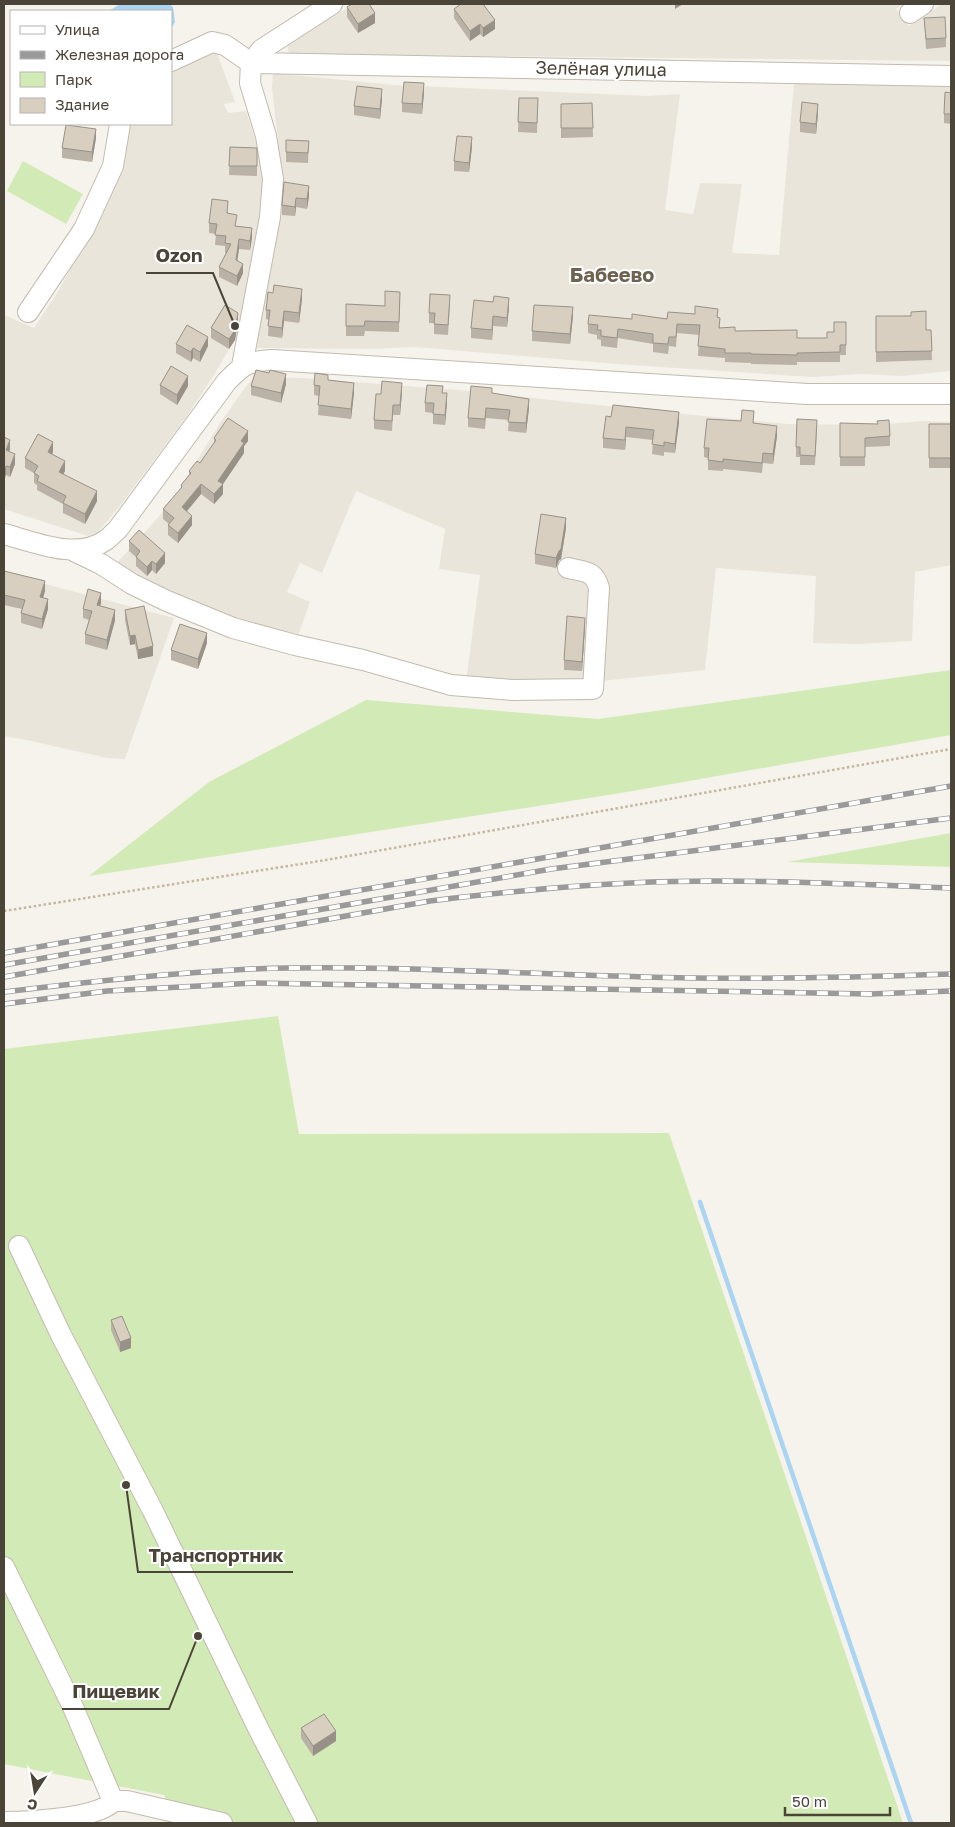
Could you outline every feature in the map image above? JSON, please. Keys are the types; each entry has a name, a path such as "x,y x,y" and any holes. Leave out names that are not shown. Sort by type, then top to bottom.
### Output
{"street":[{"path":"242,366 270,216 273,179 266,136 250,82 250,63 261,50 332,4"},
{"path":"172,61 212,42 225,45 250,63"},
{"name":"Зелёная улица","path":"250,63 951,76"},
{"path":"28,312 84,229 113,166 120,125"},
{"path":"4,534 54,548 72,550 92,547 106,541 118,529 227,381 242,366 255,361 272,360 807,394 951,394"},
{"path":"72,550 100,564 132,584 167,601 233,628 451,684 512,690 593,689 599,588 596,577 590,572 568,568"},
{"path":"19,1246 61,1336 153,1511 257,1726 307,1823"},
{"path":"4,1567 73,1707 113,1801"},
{"path":"4,1822 28,1822 88,1814 109,1807 113,1801"},
{"path":"113,1801 127,1801 222,1823"}],"path":[{"path":"4,911 335,859 951,749"}],"shaded area":[{"path":"354,4 903,4 896,9 909,26 942,4 951,4 951,61 289,54 287,44"},
{"path":"205,53 207,56 217,53 235,102 224,104 228,113 246,111 266,174 267,184 243,325 214,375 184,420 119,507 98,532 88,536 4,509 4,315 34,328 59,290 85,242 125,125 172,125 172,68"},
{"path":"273,73 393,85 648,96 680,94 665,210 693,214 700,183 742,184 732,253 779,255 794,83 951,86 951,371 902,376 860,374 812,377 617,364 415,347 368,349 257,348 282,174 272,88"},
{"path":"255,377 302,378 459,390 788,424 872,425 924,421 951,422 951,565 915,572 912,641 858,644 813,643 816,576 716,568 705,670 601,681 466,682 480,575 439,569 445,529 356,491 322,573 300,563 287,592 310,602 296,641 222,618 115,565 173,500 220,423 247,385"},
{"path":"4,573 174,618 125,759 107,758 4,736"}],"green space":[{"path":"23,161 83,194 66,224 7,191"},
{"path":"951,670 951,735 621,793 89,876 209,782 366,700 598,719"},
{"path":"951,833 951,867 787,862"},
{"path":"278,1016 299,1134 669,1133 903,1823 177,1823 164,1795 4,1764 4,1049"}],"water":[{"path":"120,4 169,4 173,7 175,22 172,27 172,10 111,10"}],"building":[{"path":"352,4 369,4 375,13 358,24 347,7"},
{"path":"461,4 483,4 495,20 483,28 480,24 470,31 454,9"},
{"path":"945,17 946,38 926,39 924,18"},
{"path":"404,82 424,83 422,104 402,103"},
{"path":"357,86 382,89 380,109 354,106"},
{"path":"945,92 951,93 951,114 944,114"},
{"path":"519,98 538,98 537,123 518,122"},
{"path":"802,102 818,104 816,124 800,122"},
{"path":"592,103 593,128 561,128 561,104"},
{"path":"66,125 96,129 92,152 62,148"},
{"path":"457,136 472,137 469,163 454,161"},
{"path":"286,140 309,141 308,153 286,152"},
{"path":"230,147 257,148 257,166 229,166"},
{"path":"284,182 309,186 307,199 296,198 295,207 282,205"},
{"path":"212,199 228,201 227,213 237,215 235,226 252,228 250,241 239,239 236,260 243,264 237,276 219,267 231,244 225,243 226,236 215,235 217,224 209,223"},
{"path":"274,285 302,289 299,313 284,311 282,328 268,326 270,310 266,310 268,292 273,293"},
{"path":"385,291 400,292 399,322 365,321 364,326 346,326 346,304 385,306"},
{"path":"430,294 450,295 448,325 434,324 435,313 429,313"},
{"path":"494,296 509,298 507,318 493,316 492,330 471,328 474,300 493,302"},
{"path":"225,305 238,313 235,330 229,339 211,328"},
{"path":"534,305 573,307 570,334 532,331"},
{"path":"695,306 718,309 717,317 720,318 719,328 735,327 735,331 797,330 797,338 827,338 827,332 834,332 834,322 846,322 846,345 840,345 840,352 797,353 797,355 725,353 725,349 698,346 700,325 677,324 676,337 669,337 668,344 653,343 653,334 618,329 617,338 601,336 601,330 597,330 598,325 588,324 589,315 632,319 632,314 667,319 668,312 695,314"},
{"path":"926,311 926,330 931,330 932,351 876,352 876,316 911,316 911,312"},
{"path":"187,325 208,337 200,352 193,348 191,352 176,344"},
{"path":"171,366 188,376 177,395 160,385"},
{"path":"256,370 269,373 270,370 286,374 281,393 251,386"},
{"path":"315,373 328,375 328,380 354,383 351,409 318,405 320,386 314,385"},
{"path":"382,381 402,383 400,405 393,405 392,421 374,420 376,394 381,394"},
{"path":"427,385 443,386 442,393 447,393 445,415 433,414 434,403 425,403"},
{"path":"471,386 492,388 492,393 529,399 526,423 508,422 510,410 486,408 485,419 468,418"},
{"path":"613,405 679,412 675,444 664,442 664,446 652,444 654,430 626,427 625,440 603,438 606,416 611,417"},
{"path":"742,410 754,411 753,423 777,426 773,454 763,453 762,463 723,459 723,462 708,460 709,448 704,448 707,419 741,421"},
{"path":"228,418 248,431 241,441 244,443 218,481 223,484 214,494 201,484 182,507 192,516 178,533 168,525 174,518 163,509 182,487 181,485 191,473 189,471 197,461 200,463"},
{"path":"797,419 817,420 815,456 800,455 800,447 796,447"},
{"path":"889,420 890,436 865,438 865,457 840,457 840,423 878,424 877,421"},
{"path":"929,424 951,424 951,458 929,458"},
{"path":"38,434 53,442 48,452 65,461 59,472 97,491 85,514 63,503 66,496 37,481 39,476 34,473 38,466 25,458"},
{"path":"4,437 10,440 6,450 15,454 10,467 6,466 4,471"},
{"path":"541,514 566,518 561,549 556,558 535,554"},
{"path":"139,530 165,553 156,564 152,561 147,567 136,557 140,551 129,541"},
{"path":"4,571 45,581 40,597 48,599 42,619 21,613 25,600 4,595"},
{"path":"88,589 101,593 97,605 115,610 107,640 85,634 92,611 83,609"},
{"path":"144,606 153,646 138,650 135,635 130,636 125,610"},
{"path":"567,616 585,618 582,662 564,660"},
{"path":"180,624 207,633 198,659 171,650"},
{"path":"122,1316 131,1338 120,1342 111,1320"},
{"path":"324,1714 336,1731 313,1746 301,1728"}],"waterway":[{"path":"700,1202 911,1823"}],"railway":[{"path":"4,953 951,786"},
{"path":"4,965 551,869 951,818"},
{"path":"4,977 430,901 530,890 630,883 710,881 951,888"},
{"path":"4,992 96,981 251,969 417,969 694,978 823,978 951,974"},
{"path":"4,1004 107,991 254,983 870,994 951,991"}],"place":[{"name":"Ozon","path":"235,326"},
{"name":"Транспортник","path":"126,1485"},
{"name":"Пищевик","path":"198,1636"}],"district":[{"name":"Бабеево","path":"612,275"}]}
